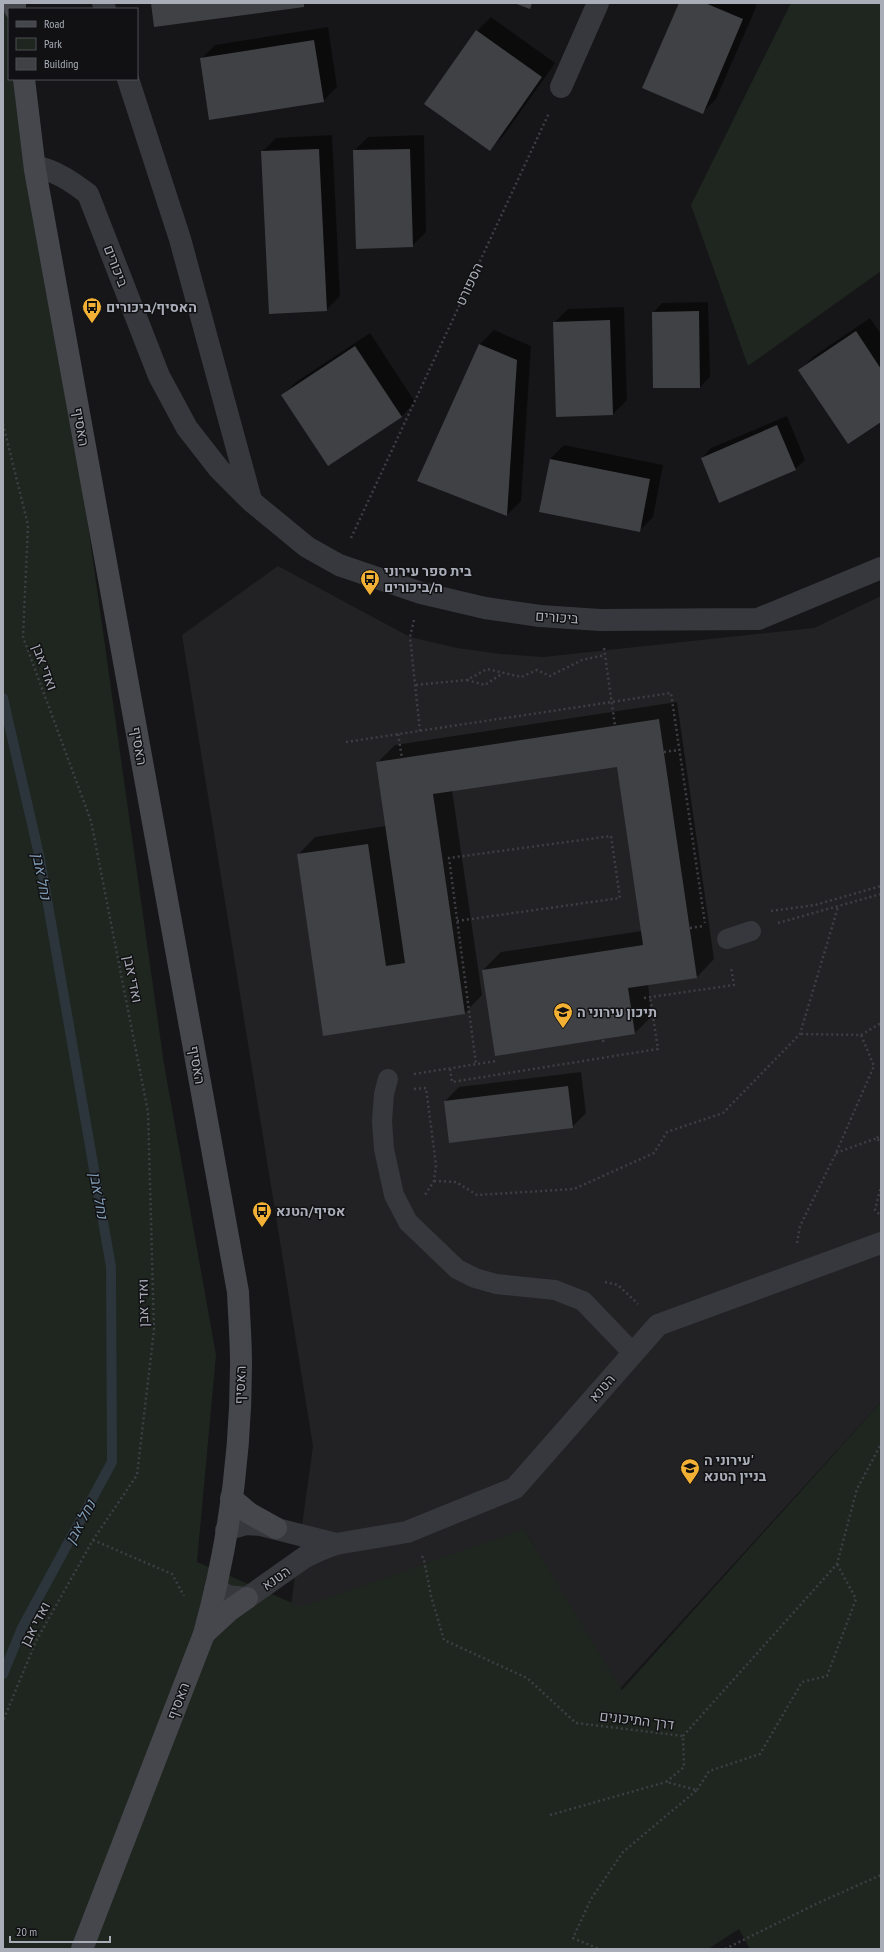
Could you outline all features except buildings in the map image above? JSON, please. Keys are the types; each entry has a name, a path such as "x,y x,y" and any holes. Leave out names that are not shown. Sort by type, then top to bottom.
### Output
{"street":[{"path":"561,87 598,3"},
{"path":"24,80 35,166"},
{"path":"128,80 180,239 251,501"},
{"name":"ביכורים","path":"35,166 50,170 68,178 88,194 159,376 187,428 219,469 251,501 307,547 339,565 421,593 485,608 540,616 600,620 758,619 881,568"},
{"name":"האסיף","path":"35,166 238,1292 241,1364 237,1444 231,1498 215,1589 204,1634 82,1949"},
{"name":"הטנא","path":"215,1589 228,1596 247,1598 306,1557 336,1544 407,1532 515,1488 658,1325 881,1243"},
{"path":"231,1498 249,1513 276,1528 292,1555 290,1568"},
{"name":"הטנא","path":"226,1530 246,1524 276,1528 336,1544"},
{"path":"204,1634 230,1610 247,1598"}],"lane":[{"path":"727,939 751,931"},
{"path":"388,1079 384,1094 382,1120 384,1149 394,1194 408,1222 457,1268 475,1278 496,1284 555,1290 583,1301 633,1353"}],"path":[{"name":"הספורט","path":"339,565 561,87"},
{"name":"ואדי אבן","path":"3,424 28,525 23,637 91,821 148,1112 154,1330 137,1475 93,1540 36,1641 3,1721"},
{"path":"410,637 420,731"},
{"path":"467,680 487,669 521,677 536,670 550,676 582,660 605,656 615,726"},
{"path":"416,685 467,680 484,685 503,673"},
{"path":"346,742 671,693 705,926"},
{"path":"398,734 402,758"},
{"path":"664,752 679,750"},
{"path":"457,921 620,898 611,836 449,858 457,921 476,1064"},
{"path":"764,912 815,905 881,886"},
{"path":"751,931 881,894"},
{"path":"434,1181 456,1182 477,1195 574,1189 654,1153 667,1132 723,1114 800,1034 838,907"},
{"path":"690,928 710,925"},
{"path":"644,998 734,985 727,939"},
{"path":"450,1069 452,1082 658,1049 650,997"},
{"path":"800,1034 861,1035 881,1023"},
{"path":"793,1275 800,1226 836,1153 874,1066 861,1035"},
{"path":"603,1040 604,1044"},
{"path":"420,1073 496,1061"},
{"path":"428,1102 436,1165 434,1181 428,1190"},
{"path":"836,1153 876,1138 881,1134"},
{"path":"876,1138 881,1144"},
{"path":"881,1186 875,1210 881,1215"},
{"path":"618,1285 625,1290"},
{"path":"683,1736 837,1564 857,1489 881,1444"},
{"name":"דרך התיכונים","path":"407,1532 424,1560 431,1596 444,1640 527,1678 576,1723 683,1736 684,1767 666,1782"},
{"path":"93,1540 172,1574 204,1634"},
{"path":"599,1949 573,1938 591,1898 623,1852 697,1790 709,1771 760,1754 802,1682 827,1676 856,1599 837,1564"},
{"path":"550,1815 666,1782 697,1790"},
{"path":"725,1949 818,1902 881,1875"}],"shaded area":[{"name":"תיכון עירוני ה","path":"278,566 410,637 457,648 501,654 543,657 814,628 881,596 881,1402 615,1694 528,1535 290,1613 313,1446 182,635"}],"green space":[{"path":"3,3 14,3 8,8 8,80 25,80 164,1064 216,1355 197,1562 302,1607 524,1529 622,1690 881,1402 881,1949 750,1949 739,1929 708,1949 3,1949"},
{"path":"791,3 881,3 881,271 748,366 691,205"}],"waterway":[{"name":"נחל אבן","path":"3,698 40,859 111,1267 112,1462 22,1628 3,1674"}],"place":[{"name":"האסיף/ביכורים","path":"92,324"},
{"name":"בית ספר עירוני ה/ביכורים","path":"370,596"},
{"name":"תיכון עירוני ה","path":"563,1029"},
{"name":"אסיף/הטנא","path":"262,1228"},
{"name":"עירוני ה' בניין הטנא","path":"690,1485"}]}
